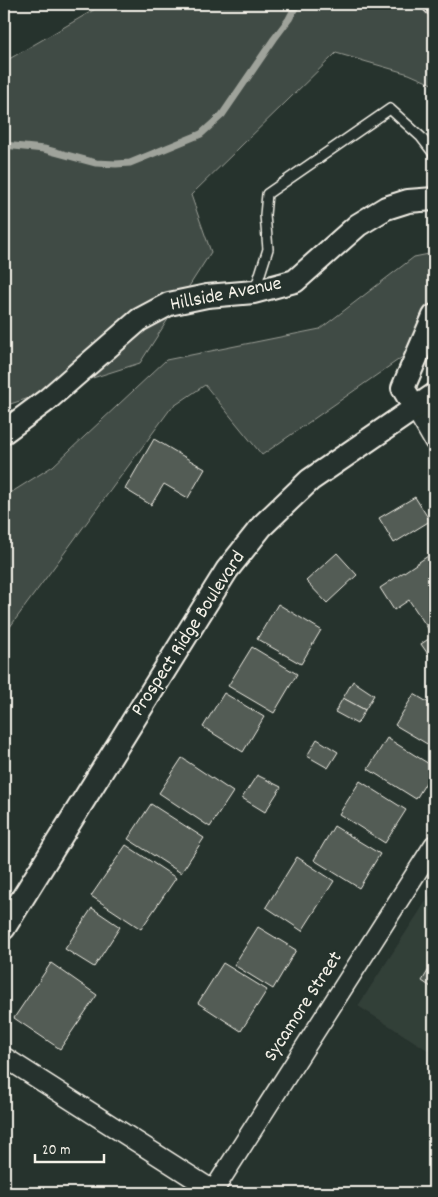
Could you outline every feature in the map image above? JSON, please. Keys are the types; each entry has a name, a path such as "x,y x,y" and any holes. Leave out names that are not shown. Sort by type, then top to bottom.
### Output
{"street":[{"name":"Hillside Avenue","path":"4,432 47,400 139,320 169,304 207,296 254,292 295,281 358,225 386,208 408,201 434,199"},
{"path":"434,316 403,388 434,441"},
{"name":"Prospect Ridge Boulevard","path":"4,928 227,570 262,526 310,480 434,395"},
{"name":"Sycamore Street","path":"214,1192 434,845"},
{"path":"4,1056 214,1192"}],"lane":[{"path":"254,292 268,249 265,215 267,194 390,109 421,137 434,154"}],"shaded area":[{"path":"104,4 434,4 434,85 409,74 336,53 191,195 211,252 140,363 4,406 4,62"},
{"path":"434,253 434,335 262,455 205,385 171,408 4,635 4,497 53,466 166,360 320,329 414,257"},
{"path":"434,889 434,1054 358,1006"}],"building":[{"path":"154,439 205,469 188,498 164,484 151,505 125,489"},
{"path":"415,497 430,521 394,543 379,518"},
{"path":"434,552 434,663 421,644 433,636 409,600 394,610 380,588"},
{"path":"337,553 357,575 327,603 306,581"},
{"path":"278,604 321,630 301,664 257,639"},
{"path":"252,647 297,674 274,713 228,686"},
{"path":"353,681 374,695 365,710 343,698"},
{"path":"224,693 264,717 243,752 203,727"},
{"path":"414,694 434,706 434,748 395,725"},
{"path":"343,698 365,710 357,724 335,712"},
{"path":"387,738 434,767 416,799 368,769"},
{"path":"317,739 338,752 328,768 307,756"},
{"path":"182,758 233,792 210,827 159,793"},
{"path":"257,775 281,787 265,812 242,798"},
{"path":"360,781 406,810 385,843 339,814"},
{"path":"151,804 204,838 181,873 128,839"},
{"path":"334,826 380,854 359,888 314,860"},
{"path":"126,845 176,878 141,929 91,896"},
{"path":"297,857 334,881 302,931 266,907"},
{"path":"92,908 120,927 94,967 65,949"},
{"path":"258,927 296,950 273,989 234,965"},
{"path":"434,961 434,989 422,981"},
{"path":"51,963 97,995 60,1049 14,1018"},
{"path":"223,963 267,990 241,1031 198,1003"}],"waterway":[{"path":"4,145 44,149 96,163 116,164 130,163 201,134 222,115 289,19 297,4"}]}
